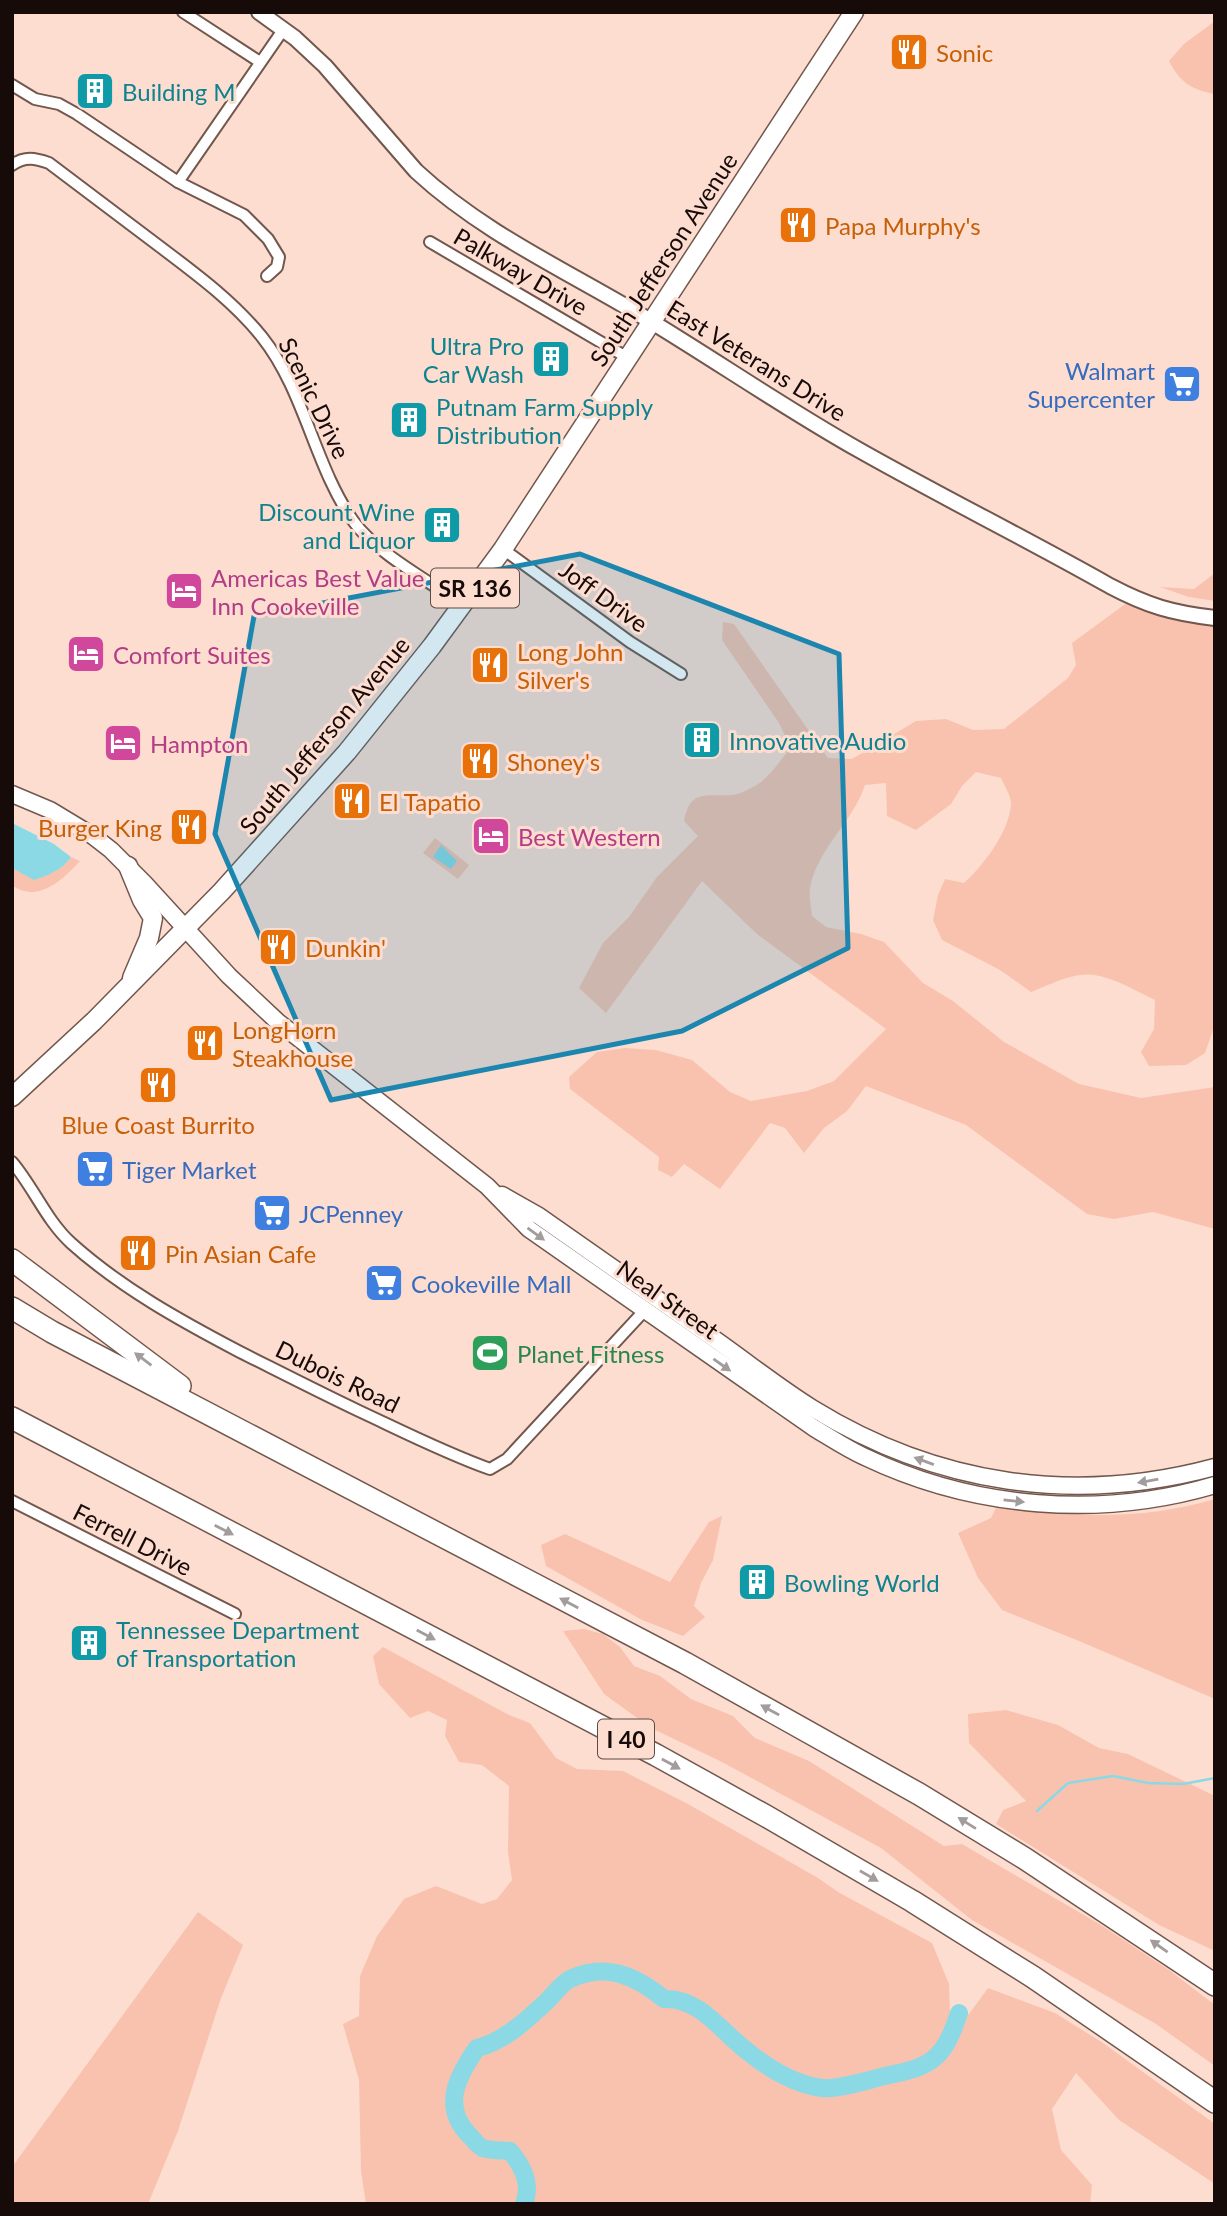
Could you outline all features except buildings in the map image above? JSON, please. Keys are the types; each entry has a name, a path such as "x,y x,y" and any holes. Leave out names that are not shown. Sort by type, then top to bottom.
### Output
{"highway":[{"path":"12,1260 161,1373 260,1440"},
{"path":"12,1308 52,1332 685,1663 919,1794 1136,1930 1215,1985"},
{"name":"I 40","path":"12,1418 766,1816 912,1901 1033,1977 1215,2102"},
{"path":"12,1434 185,1509"}],"main road":[{"name":"South Jefferson Avenue","path":"12,1097 92,1024 186,929 346,752 463,605 503,549 853,12"},
{"name":"Neal Street","path":"12,794 50,810 93,836 128,866 229,976 278,1022 487,1186 529,1229 814,1428 864,1457 925,1482 1001,1499 1083,1506 1149,1500 1215,1485"},
{"path":"128,866 142,900 153,918 152,928 130,985"},
{"path":"487,1186 539,1216 811,1408 890,1448 936,1465 990,1478 1039,1485 1130,1485 1215,1467"}],"street":[{"path":"183,12 260,62"},
{"name":"East Veterans Drive","path":"259,12 325,66 416,171 498,234 651,321 858,450 1110,586 1143,603 1175,613 1215,618"},
{"path":"178,182 284,30"},
{"path":"12,85 35,99 59,104 77,114 178,182 244,215 268,239 279,257 277,267 267,276"},
{"name":"Scenic Drive","path":"12,165 20,159 35,158 49,163 225,298 263,339 278,360 317,444 338,498 356,525 382,549 463,605"},
{"name":"Palkway Drive","path":"430,242 628,358"},
{"name":"Joff Drive","path":"503,549 630,642 681,674"},
{"name":"Dubois Road","path":"12,1162 29,1182 49,1218 70,1242 101,1268 150,1302 316,1391 440,1449 490,1469 507,1459 645,1310"},
{"name":"Ferrell Drive","path":"12,1502 235,1614"}],"highlighted area":[{"path":"580,554 839,654 848,948 682,1031 331,1100 215,834 254,616"}],"shaded area":[{"path":"1215,21 1215,94 1187,84 1169,61 1184,44"},
{"path":"1215,573 1215,601 1189,597 1160,587 1194,589"},
{"path":"1128,602 1170,618 1215,626 1215,1024 1205,1053 1186,1065 1149,1066 1141,1052 1154,1029 1155,1000 1118,982 1094,975 1070,977 1031,992 1000,970 942,940 933,920 938,895 945,879 964,883 987,858 1006,825 1011,803 1001,778 976,772 962,786 951,804 916,830 887,816 886,783 865,785 814,874 810,891 812,916 826,927 884,942 923,983 953,1001 1004,1042 1079,1084 1141,1098 1215,1087 1215,1229 1153,1212 1114,1219 1087,1214 966,1125 866,1086 847,1111 824,1128 804,1153 785,1128 770,1123 720,1189 684,1164 672,1177 658,1170 659,1157 570,1089 569,1077 597,1052 625,1048 656,1050 692,1060 730,1092 751,1101 807,1091 834,1081 886,1029 757,934 702,881 606,1013 579,988 603,943 629,917 657,877 698,836 684,821 691,803 701,796 733,795 753,787 769,775 791,748 779,723 722,640 723,622 734,624 828,758 852,759 916,721 946,719 973,730 1004,729 1068,678 1076,665 1072,643"},
{"path":"435,838 469,865 458,879 423,853"},
{"path":"71,857 80,861 49,887 31,892 12,885 12,868 28,875 44,875 59,869"},
{"path":"1215,1499 1215,1699 1002,1610 978,1578 958,1533 991,1518 997,1506 1053,1513 1107,1515 1160,1511"},
{"path":"722,1516 713,1560 701,1583 694,1606 705,1617 683,1636 642,1620 546,1566 541,1545 565,1534 670,1582 709,1522"},
{"path":"584,1629 603,1634 620,1647 634,1666 660,1676 691,1699 733,1716 755,1738 809,1761 944,1846 962,1844 1101,1925 1169,1970 1215,2005 1215,2066 1156,2024 972,1920 881,1848 720,1761 651,1728 604,1694 563,1631"},
{"path":"383,1647 509,1715 530,1723 556,1758 577,1769 623,1771 688,1804 838,1892 932,1943 949,1984 950,2014 969,2014 988,1988 1055,2013 1103,2043 1215,2124 1215,2184 1119,2120 1076,2073 1052,2109 1061,2150 1092,2185 1090,2204 366,2204 361,2171 359,2080 343,2024 359,2016 360,1976 377,1936 404,1899 436,1886 482,1904 497,1899 512,1880 508,1852 509,1786 482,1765 459,1762 445,1736 447,1720 428,1711 410,1718 379,1684 373,1656"},
{"path":"1006,1710 1058,1725 1099,1748 1128,1754 1215,1796 1215,1951 1159,1925 996,1824 1003,1810 1026,1801 969,1743 968,1714"},
{"path":"198,1912 243,1945 221,1998 178,2131 148,2204 12,2204 12,2167"}],"water":[{"path":"12,823 54,844 71,857 55,872 34,880 12,868"},
{"path":"441,845 457,861 451,869 433,857"}],"waterway":[{"path":"1037,1811 1068,1783 1113,1776 1148,1783 1183,1784 1215,1778"},
{"path":"524,2204 527,2183 519,2163 510,2151 486,2149 475,2142 456,2115 455,2093 463,2070 477,2048 496,2041 514,2029 570,1979 596,1972 631,1978 664,1999 677,2000 699,2010 773,2070 801,2083 822,2088 836,2088 901,2073 925,2064 934,2058 948,2041 959,2013"}],"place":[{"name":"Sonic","path":"909,52"},
{"name":"Building M","path":"95,91"},
{"name":"Papa Murphy's","path":"798,225"},
{"name":"Ultra Pro Car Wash","path":"551,359"},
{"name":"Walmart Supercenter","path":"1182,384"},
{"name":"Putnam Farm Supply Distribution","path":"409,420"},
{"name":"Discount Wine and Liquor","path":"442,525"},
{"name":"Americas Best Value Inn Cookeville","path":"184,591"},
{"name":"Comfort Suites","path":"86,654"},
{"name":"Long John Silver's","path":"490,665"},
{"name":"Innovative Audio","path":"702,740"},
{"name":"Hampton","path":"123,743"},
{"name":"Shoney's","path":"480,761"},
{"name":"El Tapatio","path":"352,801"},
{"name":"Burger King","path":"189,827"},
{"name":"Best Western","path":"491,836"},
{"name":"Dunkin'","path":"278,947"},
{"name":"LongHorn Steakhouse","path":"205,1043"},
{"name":"Blue Coast Burrito","path":"158,1085"},
{"name":"Tiger Market","path":"95,1169"},
{"name":"JCPenney","path":"272,1213"},
{"name":"Pin Asian Cafe","path":"138,1253"},
{"name":"Cookeville Mall","path":"384,1283"},
{"name":"Planet Fitness","path":"490,1353"},
{"name":"Bowling World","path":"757,1582"},
{"name":"Tennessee Department of Transportation","path":"89,1643"}]}
